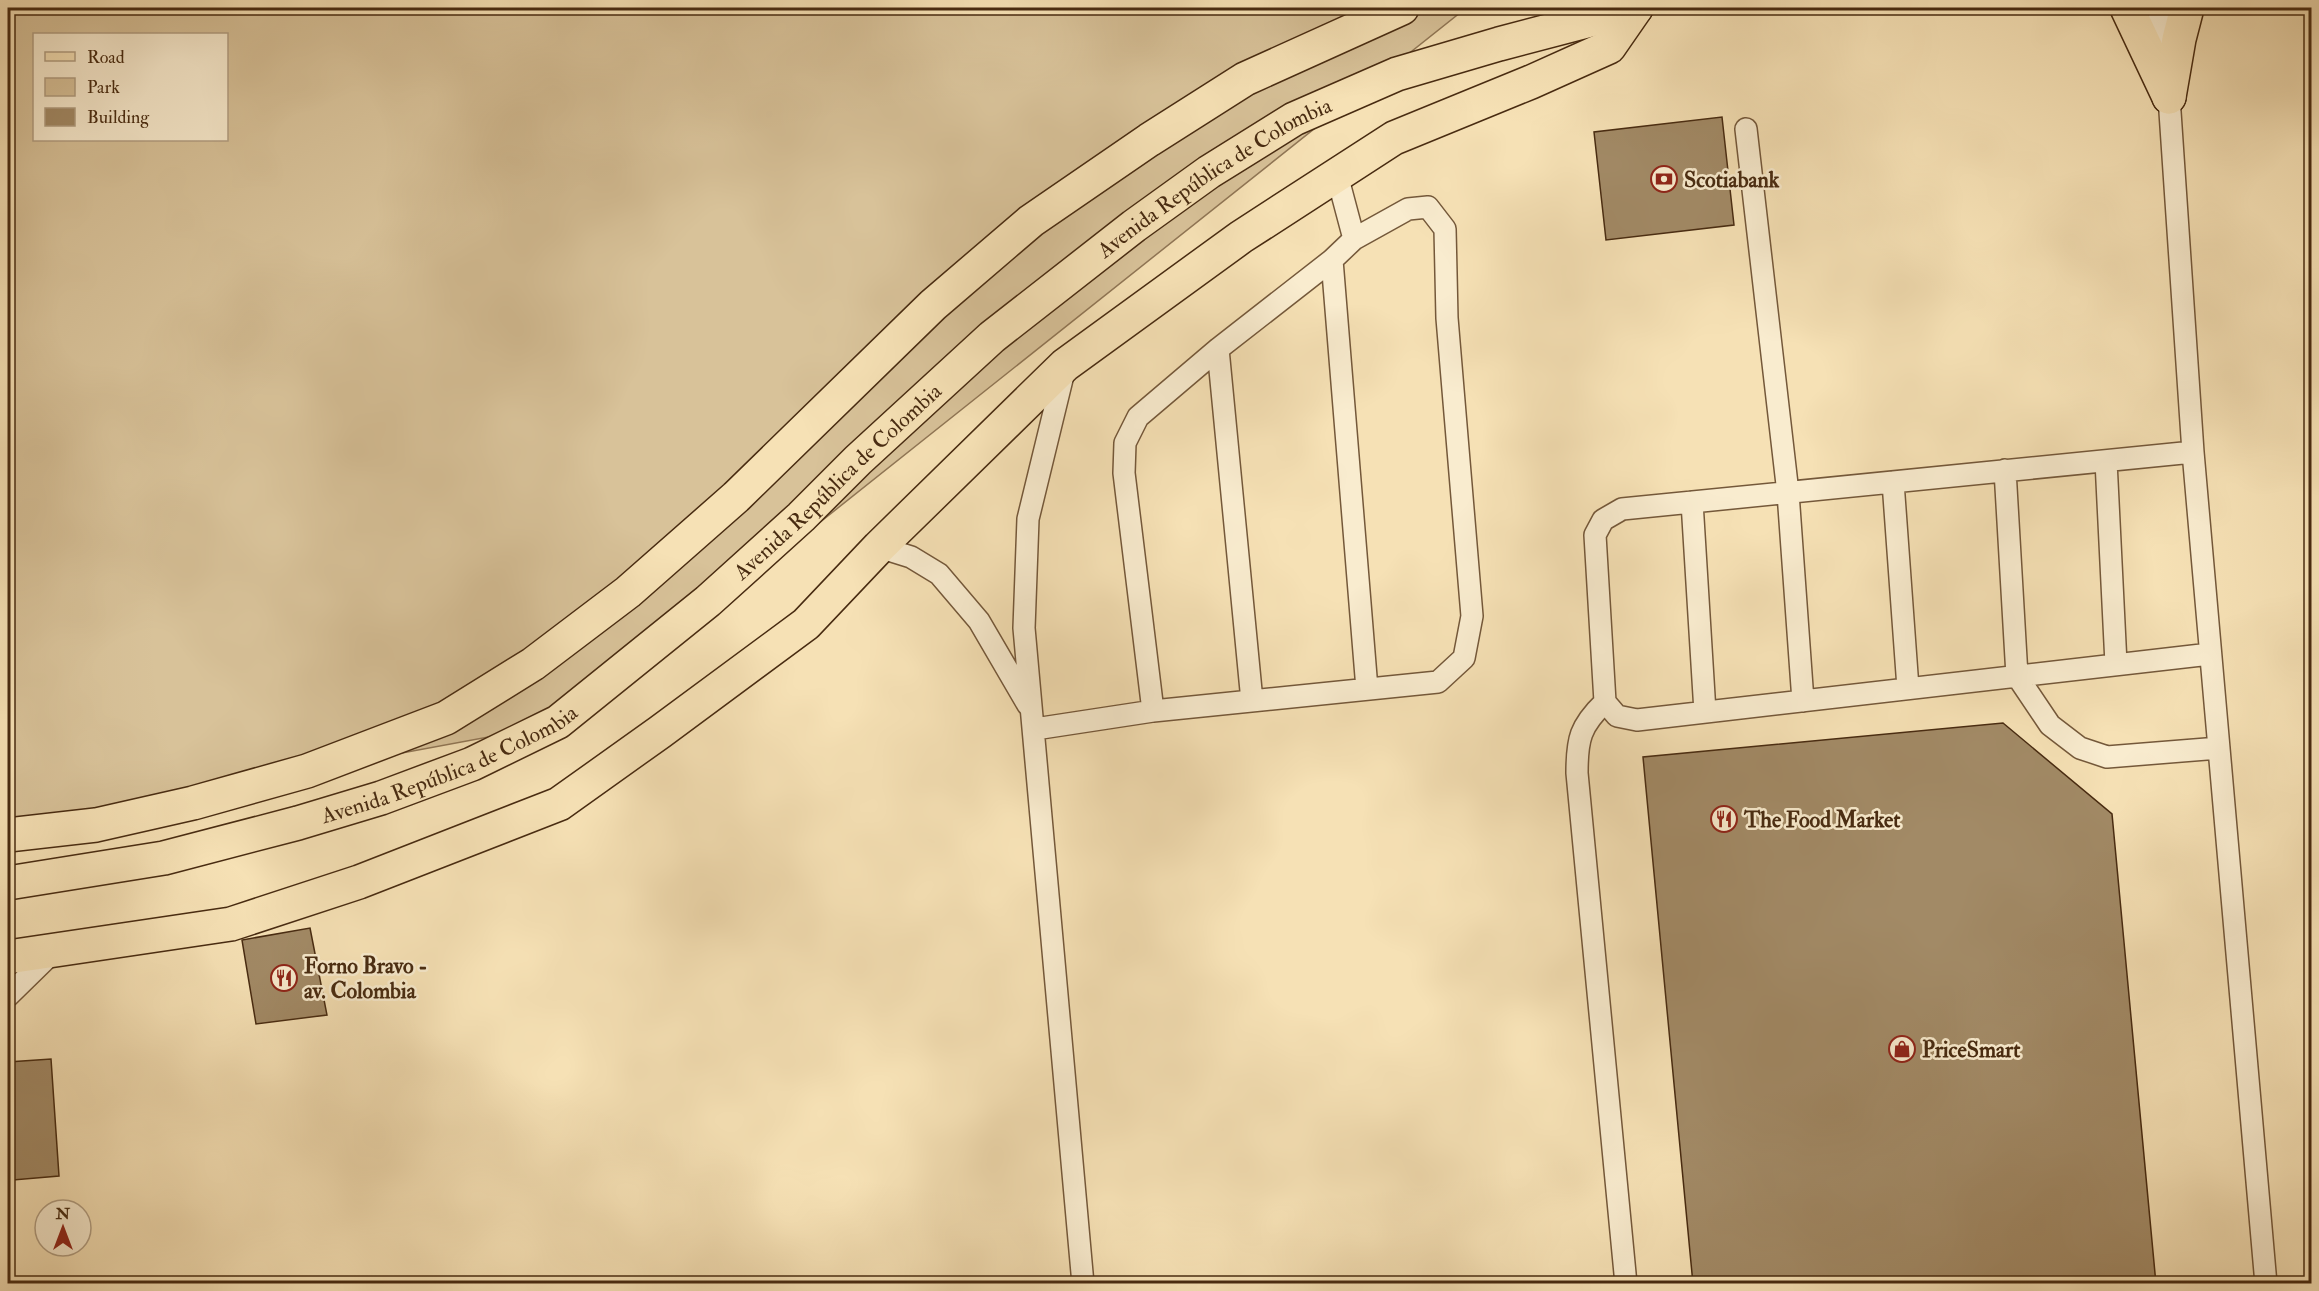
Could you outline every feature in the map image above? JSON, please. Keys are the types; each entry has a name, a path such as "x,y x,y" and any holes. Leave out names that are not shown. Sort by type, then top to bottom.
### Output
{"main road":[{"name":"Avenida República de Colombia","path":"8,835 96,825 193,802 307,771 446,718 533,664 628,592 736,497 933,305 1031,221 1149,140 1245,79 1402,8"},
{"name":"Avenida República de Colombia","path":"8,883 164,858 298,823 381,798 472,764 558,722 717,593 992,338 1134,226 1209,172 1294,119 1397,74 1636,8"},
{"path":"8,957 231,924 359,882 559,804 806,624 879,547 1065,365 1241,237 1394,138 1531,82 1609,47 1636,8"},
{"path":"2127,8 2169,97"},
{"path":"2169,97 2187,8"}],"lane":[{"path":"2158,8 2169,97 2193,452 2266,1284"},
{"path":"1746,129 1788,493 1803,701"},
{"path":"1337,175 1354,239"},
{"path":"1034,722 1153,711 1438,682 1464,658 1472,616 1447,318 1445,229 1428,207 1408,209 1354,239 1332,260 1218,349 1138,417 1125,443 1124,472 1153,711"},
{"path":"1332,260 1367,689"},
{"path":"1218,349 1252,701"},
{"path":"1065,365 1028,519 1024,628 1083,1284"},
{"path":"2193,452 1622,509 1603,520 1595,535 1605,702 1617,716 1637,720 2211,654"},
{"path":"2106,461 2116,664"},
{"path":"2005,470 2017,676 2050,725 2080,748 2107,757 2219,748"},
{"path":"1893,482 1908,688"},
{"path":"1692,502 1705,712"},
{"path":"879,547 911,557 939,574 979,621 1016,681 1034,722"},
{"path":"1605,702 1589,718 1577,746 1577,773 1626,1284"},
{"path":"8,996 56,949"}],"green space":[{"path":"8,8 1466,8 569,722 8,826"}],"building":[{"name":"Scotiabank","path":"1722,117 1734,225 1606,240 1594,132"},
{"name":"PriceSmart","path":"2003,723 2112,814 2156,1284 1693,1284 1643,757"},
{"name":"Forno Bravo - av. Colombia","path":"310,928 327,1015 256,1024 242,940"},
{"path":"51,1059 59,1176 13,1180 8,1115 8,1062"}],"place":[{"name":"Scotiabank","path":"1664,179"},
{"name":"The Food Market","path":"1724,819"},
{"name":"Forno Bravo - av. Colombia","path":"284,978"},
{"name":"PriceSmart","path":"1902,1049"}]}
